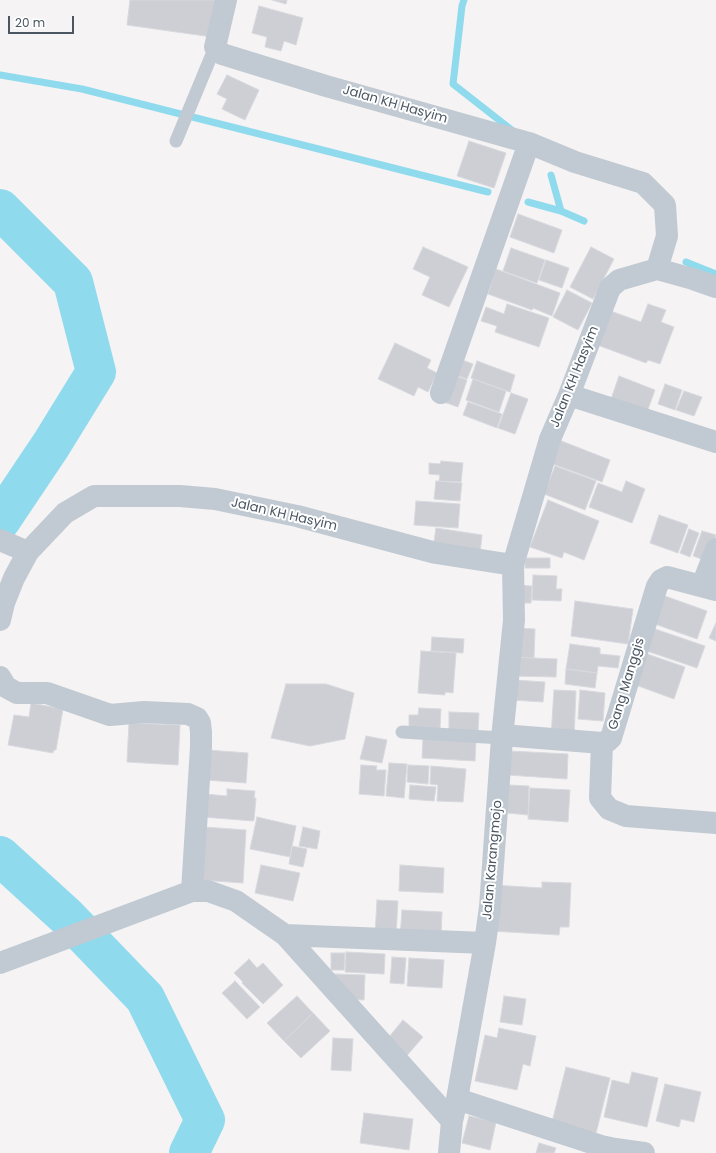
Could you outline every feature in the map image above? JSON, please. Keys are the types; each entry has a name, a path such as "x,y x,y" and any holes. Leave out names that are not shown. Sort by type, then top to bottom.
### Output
{"street":[{"path":"215,47 226,0"},
{"name":"Jalan KH Hasyim","path":"0,620 4,603 25,551 65,513 94,496 174,496 215,499 297,516 436,553 513,565 550,439 569,395 610,288 619,280 656,268 667,236 665,205 643,183 575,162 529,143 326,86 222,54 215,47"},
{"path":"441,393 529,143"},
{"path":"656,268 716,287"},
{"path":"569,395 716,442"},
{"path":"0,540 25,551"},
{"path":"709,588 716,549"},
{"name":"Jalan Karangmojo","path":"449,1153 452,1121 485,943 490,907 502,737 514,620 513,565"},
{"name":"Gang Manggis","path":"502,737 602,743 608,741 611,738 656,586 661,580 667,577 709,588"},
{"path":"0,677 6,687 17,693 47,693 110,715 144,712 188,714 197,718 200,723 201,747 192,891"},
{"path":"602,743 600,798 609,809 626,816 716,823"},
{"path":"7,960 192,891 208,891 236,901 285,936 452,1121"},
{"path":"285,936 485,943"},
{"path":"457,1099 601,1146 644,1153"}],"lane":[{"path":"176,141 215,47"},
{"path":"402,732 502,737"}],"building":[{"path":"130,0 217,0 212,37 127,25"},
{"path":"272,0 287,0 286,4"},
{"path":"259,6 303,18 296,45 284,41 281,51 265,47 267,37 252,33"},
{"path":"227,75 259,90 245,120 222,109 227,99 217,94"},
{"path":"469,141 506,153 494,188 457,176"},
{"path":"518,214 562,230 554,253 510,237"},
{"path":"423,247 468,267 449,307 422,295 430,277 413,269"},
{"path":"591,247 614,259 593,299 570,287"},
{"path":"511,248 545,260 537,283 503,271"},
{"path":"546,260 569,268 562,288 539,280"},
{"path":"496,269 560,293 552,316 533,308 532,310 488,294"},
{"path":"567,290 592,303 578,330 553,317"},
{"path":"507,304 549,318 539,347 495,332 497,326 481,321 486,307 504,314"},
{"path":"648,304 666,310 661,322 674,327 660,364 648,360 646,363 592,343 605,309 641,322"},
{"path":"395,343 431,360 427,368 437,373 428,392 418,387 414,396 378,379"},
{"path":"457,358 473,364 467,379 452,374"},
{"path":"477,361 515,375 510,392 471,378"},
{"path":"453,375 467,380 458,407 444,402"},
{"path":"619,376 655,390 646,415 610,402"},
{"path":"473,379 506,391 499,412 466,400"},
{"path":"665,384 682,390 675,410 658,404"},
{"path":"684,391 702,397 694,416 676,410"},
{"path":"511,393 528,399 515,434 498,428"},
{"path":"468,402 502,414 497,428 463,415"},
{"path":"559,440 610,460 602,482 550,463"},
{"path":"441,461 463,463 461,482 439,481 440,475 429,474 429,463 440,464"},
{"path":"555,466 596,481 585,510 544,494"},
{"path":"436,481 462,483 460,501 434,499"},
{"path":"626,481 645,489 632,523 589,507 598,483 622,492"},
{"path":"548,500 599,521 584,560 564,552 562,558 530,547"},
{"path":"416,501 460,504 458,528 414,525"},
{"path":"659,515 688,525 678,553 650,543"},
{"path":"436,528 482,535 480,554 433,548"},
{"path":"689,529 699,533 690,557 680,553"},
{"path":"702,531 716,535 707,561 693,556"},
{"path":"525,558 550,558 550,568 525,568"},
{"path":"533,575 557,576 556,589 562,589 561,601 532,600"},
{"path":"516,585 532,586 531,603 515,603"},
{"path":"662,595 707,611 697,639 652,623"},
{"path":"575,601 633,609 628,644 571,636"},
{"path":"716,623 716,641 709,638"},
{"path":"518,628 535,629 534,658 517,657"},
{"path":"652,628 705,646 697,668 644,650"},
{"path":"432,637 464,639 463,653 431,651"},
{"path":"570,644 600,648 600,654 620,656 618,668 598,666 597,673 566,669"},
{"path":"421,651 456,653 453,693 445,692 445,695 418,693"},
{"path":"644,653 685,667 674,699 633,684"},
{"path":"511,657 557,659 556,677 511,676"},
{"path":"566,669 597,673 595,688 565,684"},
{"path":"514,680 545,682 543,702 512,700"},
{"path":"286,684 326,684 354,693 345,739 310,746 271,738"},
{"path":"554,690 576,691 574,738 551,737"},
{"path":"580,690 605,693 603,721 578,719"},
{"path":"31,703 63,709 56,750 54,750 53,753 8,745 14,715 29,717"},
{"path":"419,708 441,709 440,729 409,728 409,715 418,715"},
{"path":"449,712 479,713 478,731 449,730"},
{"path":"129,723 180,725 178,765 127,762"},
{"path":"366,736 387,740 382,763 360,759"},
{"path":"423,738 476,741 475,761 422,758"},
{"path":"208,750 248,753 246,783 206,780"},
{"path":"510,751 568,754 567,779 508,775"},
{"path":"389,763 407,764 404,798 386,796"},
{"path":"361,765 377,766 376,770 386,770 384,796 359,794"},
{"path":"408,765 429,766 428,784 407,782"},
{"path":"431,766 466,769 463,802 437,801 438,785 430,784"},
{"path":"410,785 436,787 434,801 409,799"},
{"path":"509,785 529,786 528,815 507,813"},
{"path":"530,788 570,790 568,822 528,819"},
{"path":"227,789 255,791 254,798 256,798 253,821 203,817 205,794 227,796"},
{"path":"257,817 296,826 290,857 250,849"},
{"path":"204,827 246,830 243,883 201,880"},
{"path":"303,827 320,831 317,849 299,846"},
{"path":"292,846 307,849 303,867 289,864"},
{"path":"261,865 300,873 293,901 255,893"},
{"path":"400,865 444,868 443,893 399,891"},
{"path":"542,882 571,883 569,927 560,927 559,935 491,931 493,885 542,888"},
{"path":"377,900 398,901 396,936 375,935"},
{"path":"402,910 442,912 441,939 400,938"},
{"path":"346,952 385,954 384,974 345,972"},
{"path":"331,953 345,953 344,970 331,970"},
{"path":"392,957 406,958 404,984 390,983"},
{"path":"409,958 444,960 442,988 407,986"},
{"path":"249,959 257,968 263,963 283,985 263,1004 234,973"},
{"path":"335,974 365,975 364,1000 346,999 346,987 335,986"},
{"path":"235,981 260,1007 247,1019 222,993"},
{"path":"297,996 313,1013 284,1041 267,1023"},
{"path":"504,996 526,999 522,1025 500,1022"},
{"path":"313,1013 330,1031 301,1058 284,1041"},
{"path":"403,1020 423,1037 404,1059 384,1043"},
{"path":"499,1028 536,1036 530,1066 523,1064 517,1090 475,1081 485,1035 497,1038"},
{"path":"333,1038 353,1039 351,1071 331,1070"},
{"path":"566,1067 610,1078 596,1133 552,1122"},
{"path":"632,1072 658,1078 647,1127 604,1117 612,1080 629,1084"},
{"path":"665,1084 701,1092 694,1122 681,1119 679,1127 656,1121"},
{"path":"364,1113 413,1119 409,1150 360,1143"},
{"path":"469,1116 496,1122 490,1150 462,1143"},
{"path":"539,1143 556,1148 554,1153 536,1153"}],"waterway":[{"path":"464,0 462,6 453,84 513,131"},
{"path":"0,75 82,89 488,192"},
{"path":"551,175 561,211"},
{"path":"528,202 561,211 584,221"},
{"path":"0,209 73,282 96,372 51,445 0,521"},
{"path":"686,262 716,274"},
{"path":"0,856 67,917 145,998 205,1120 189,1153"}]}
